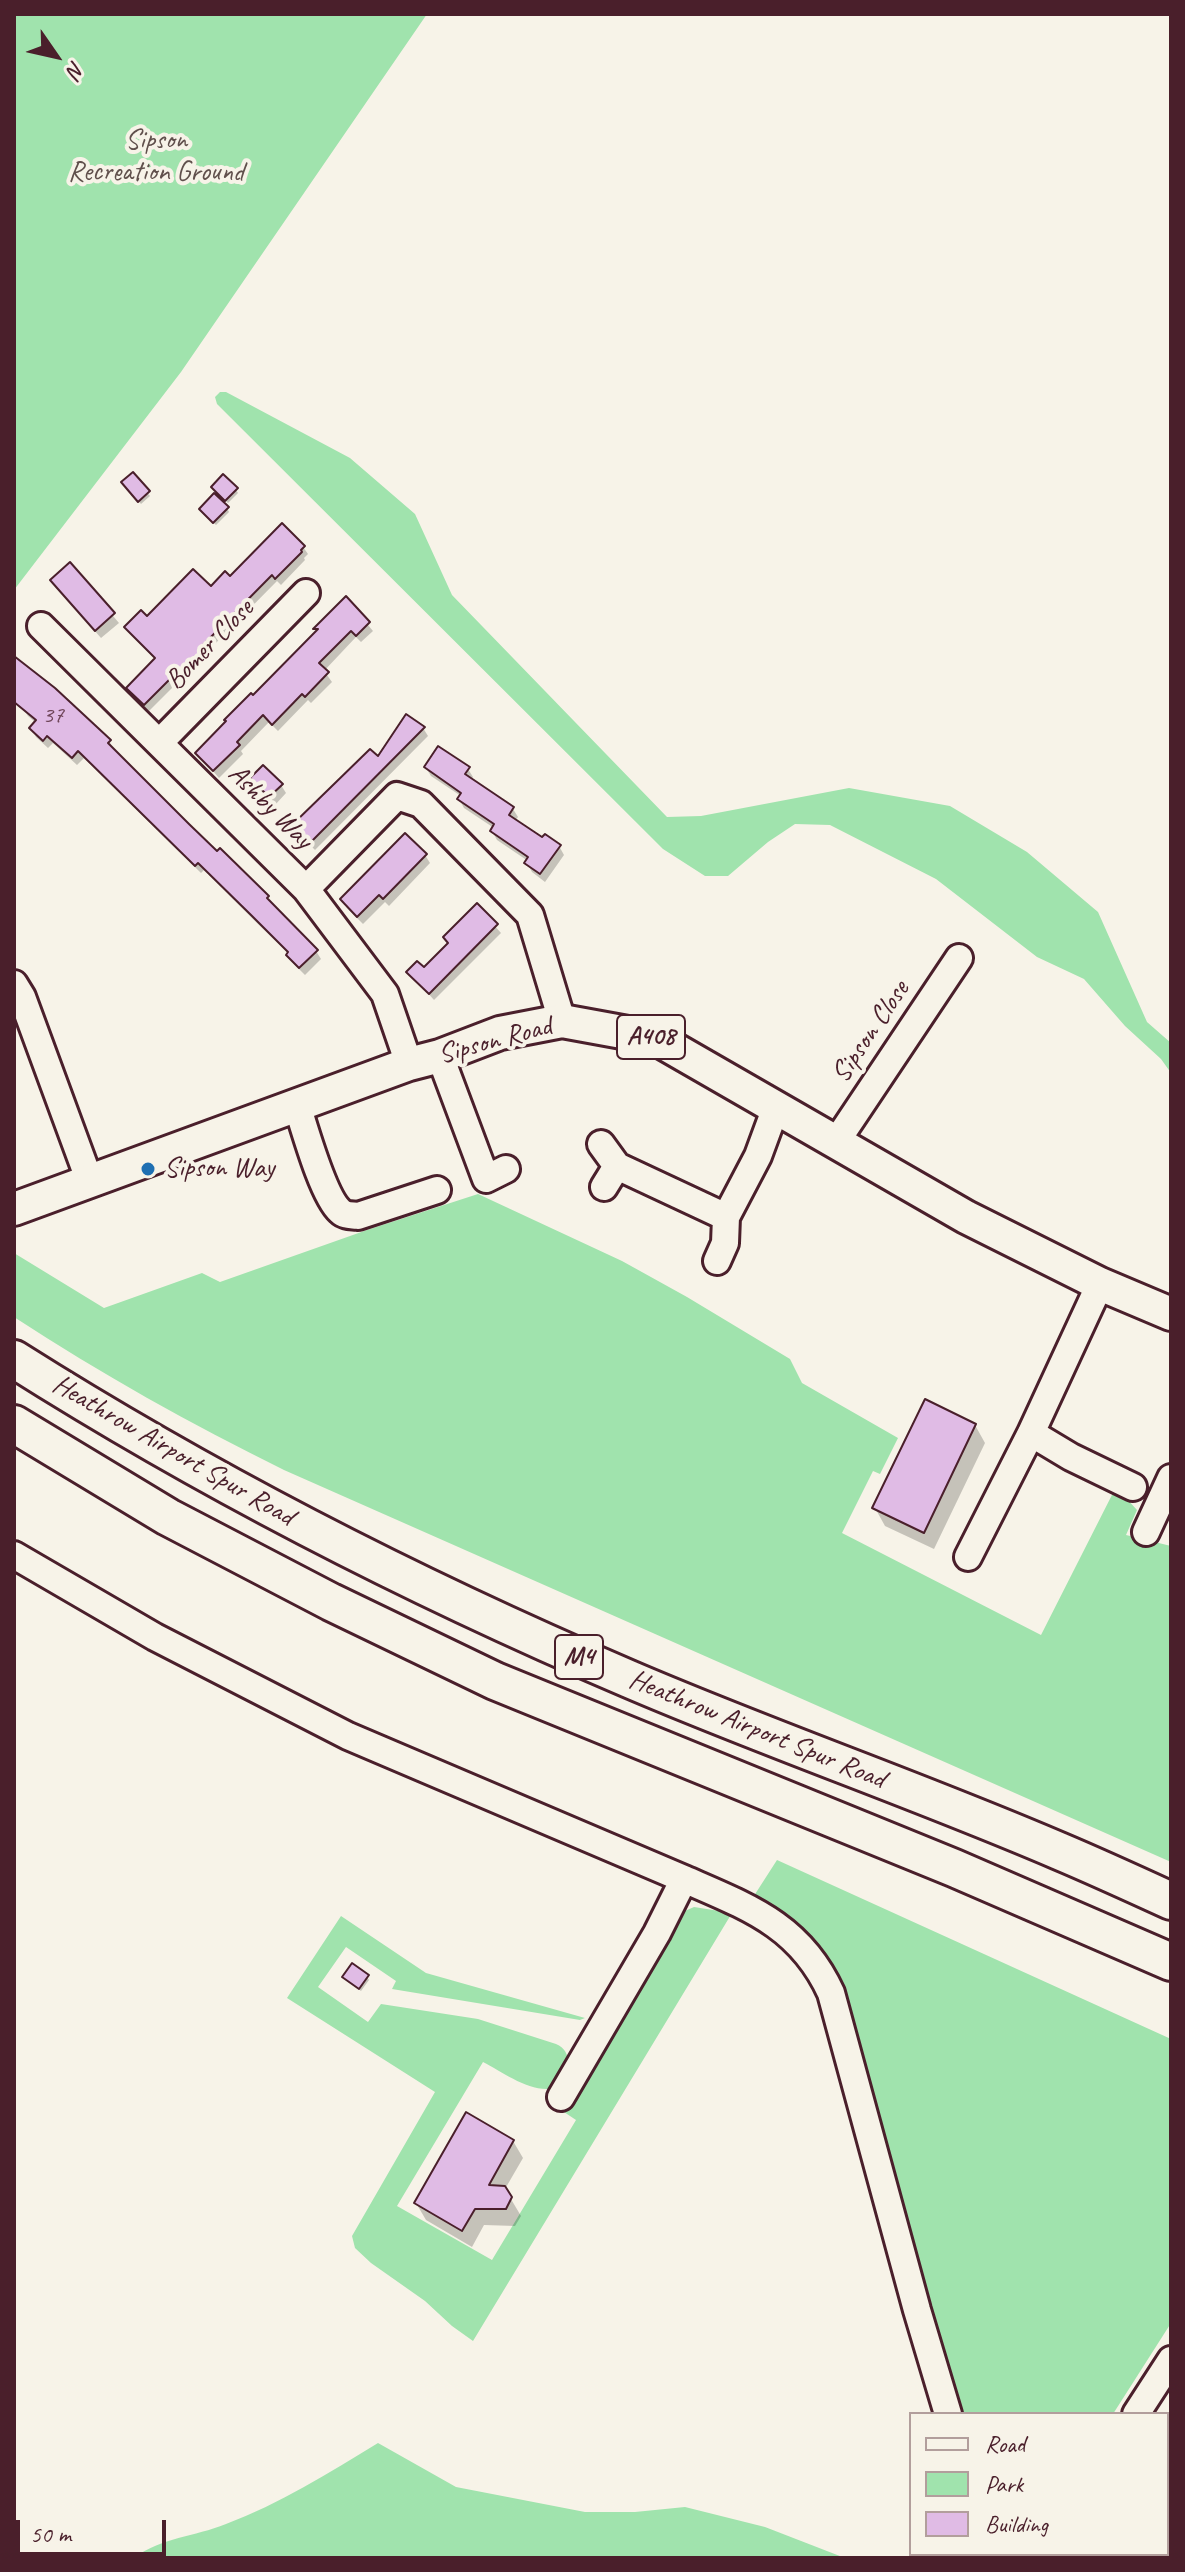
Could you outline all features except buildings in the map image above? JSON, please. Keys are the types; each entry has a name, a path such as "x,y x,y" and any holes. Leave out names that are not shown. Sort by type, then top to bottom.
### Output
{"highway":[{"name":"Heathrow Airport Spur Road","path":"14,1359 86,1404 296,1522 445,1598 632,1680 1059,1850 1171,1901"},
{"name":"Heathrow Airport Spur Road","path":"14,1424 168,1517 331,1602 495,1681 954,1868 1171,1962"}],"main road":[{"name":"Sipson Road","path":"14,1209 409,1064 440,1056 500,1033 562,1021 655,1038 966,1217 1100,1284 1171,1314"}],"street":[{"name":"Bomer Close","path":"160,742 306,593"},
{"name":"Ashby Way","path":"41,626 306,889 385,994 409,1064"},
{"path":"306,889 397,796 421,804 530,915 562,1021"},
{"name":"Sipson Close","path":"836,1142 959,958"},
{"path":"14,984 22,997 90,1182"},
{"path":"440,1056 486,1179 506,1169"},
{"path":"297,1105 329,1194 338,1210 345,1215 358,1216 437,1190"},
{"path":"717,1261 725,1243 726,1217 758,1156 776,1107"},
{"path":"601,1144 611,1177 726,1217"},
{"path":"968,1557 1031,1433 1100,1284"},
{"path":"1031,1433 1071,1457 1133,1487"},
{"path":"1146,1532 1171,1478"},
{"path":"14,1555 155,1637 348,1736 756,1910 803,1950 827,1984 947,2412"},
{"path":"561,2097 657,1933 684,1879"},
{"path":"1137,2412 1169,2368"}],"green space":[{"name":"Sipson Recreation Ground","path":"14,14 427,14 181,372 14,590"},
{"path":"220,392 226,392 350,458 415,514 452,595 667,817 701,816 849,788 950,806 1027,852 1098,912 1147,1022 1171,1043 1171,1073 1084,979 1037,957 936,879 830,825 795,824 728,876 705,876 663,849 217,404 215,397"},
{"path":"478,1194 622,1261 687,1297 790,1359 802,1383 898,1438 880,1474 873,1471 842,1533 1041,1635 1116,1487 1137,1510 1126,1535 1171,1546 1171,1862 284,1470 147,1398 14,1317 14,1253 104,1308 202,1273 220,1282"},
{"path":"777,1860 1171,2039 1171,2323 1114,2412 949,2412 817,1958 750,1902"},
{"path":"694,1907 732,1913 473,2341 425,2301 371,2263 355,2248 352,2236 435,2092 287,1998 341,1916 426,1973 585,2018 580,2020 392,1989 396,1981 346,1947 318,1987 368,2022 381,2004 478,2019 556,2044 565,2051 569,2063 555,2088 527,2085 483,2062 397,2206 492,2260 576,2120 564,2112 678,1914"},
{"path":"378,2443 456,2487 585,2512 635,2512 685,2507 765,2527 845,2558 134,2558 156,2546 246,2516 322,2477"}],"place":[{"name":"Sipson Way","path":"148,1169"}]}
